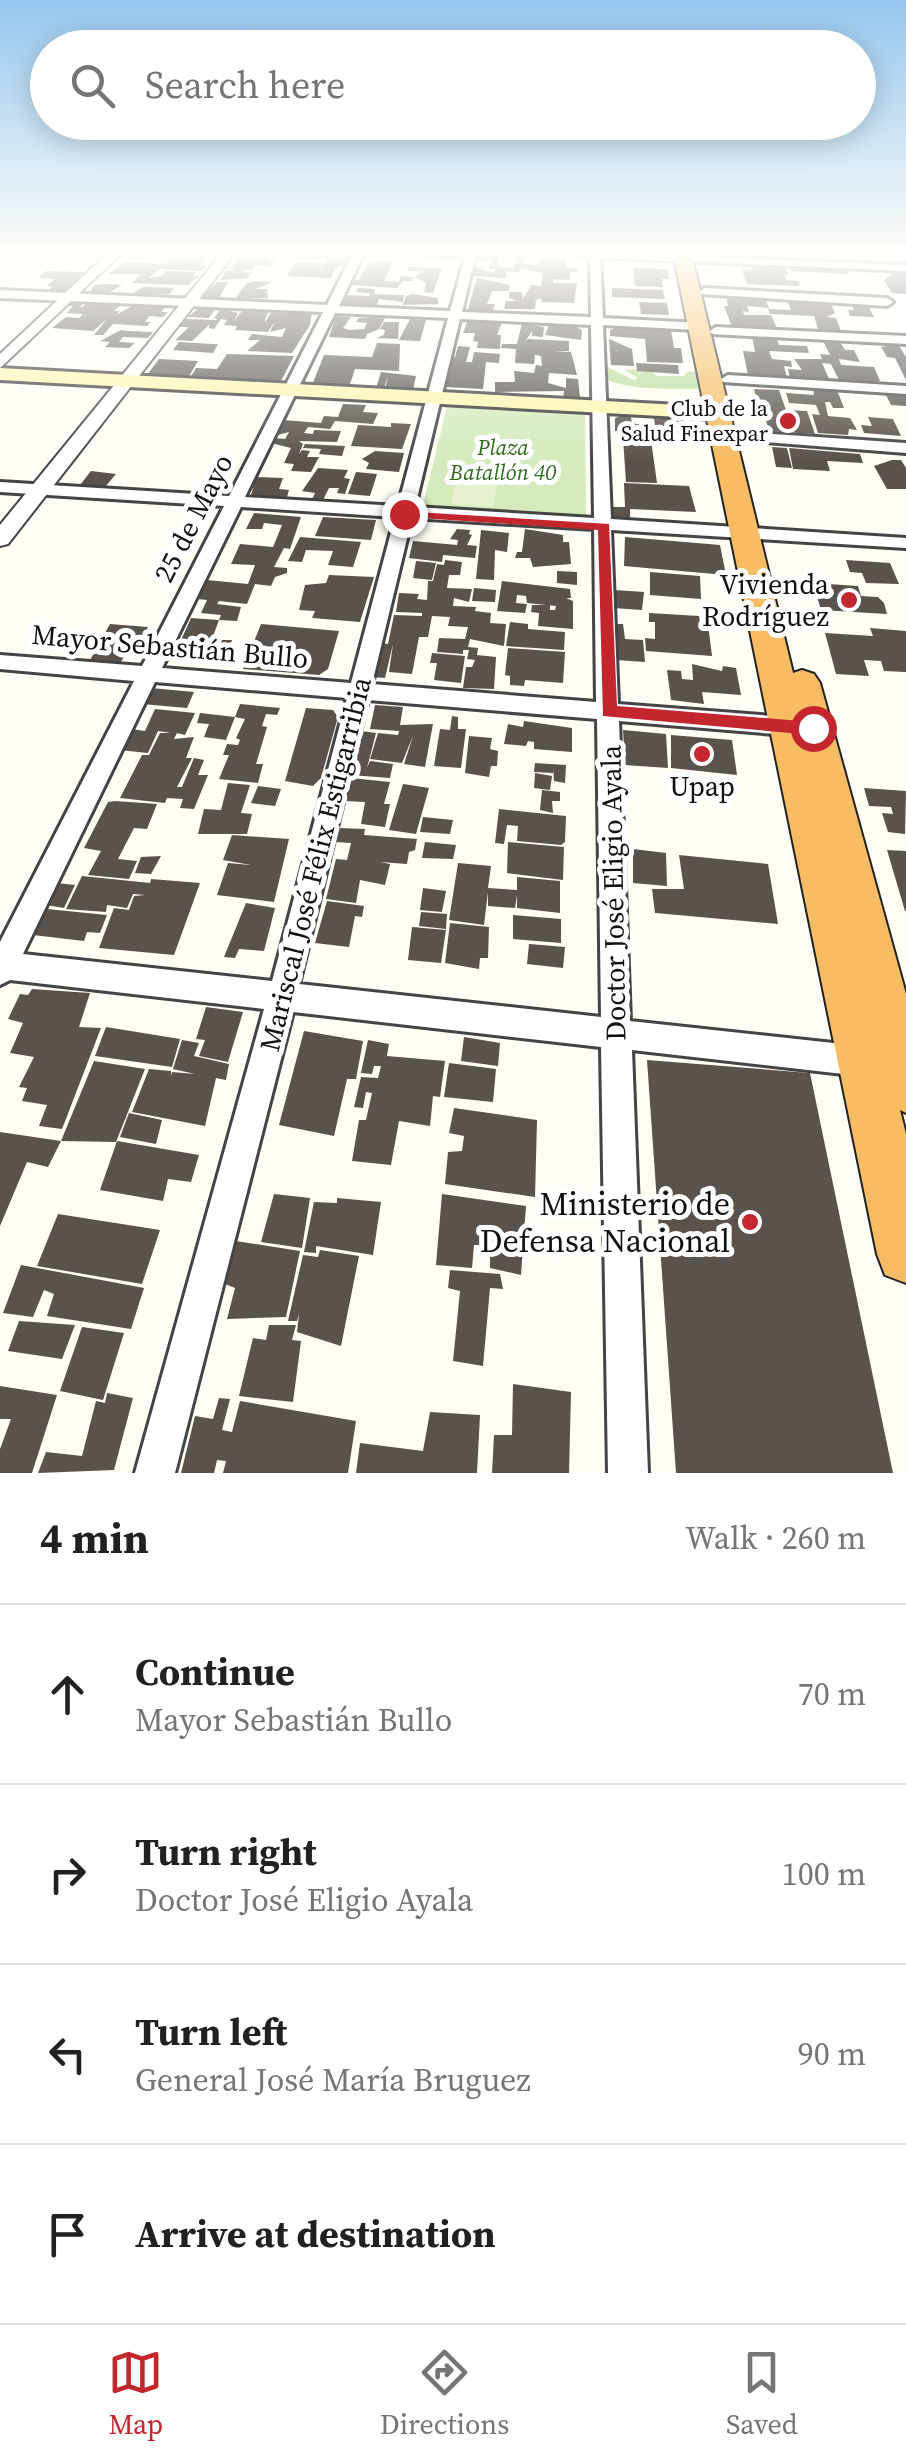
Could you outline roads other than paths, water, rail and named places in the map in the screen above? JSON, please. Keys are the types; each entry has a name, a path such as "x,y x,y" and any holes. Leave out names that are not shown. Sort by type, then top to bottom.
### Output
{"highway":[{"path":"705,322 728,379 743,437 755,536 799,727 894,1073 906,1254"},
{"path":"707,322 716,413 796,656 799,727"}],"main road":[{"path":"0,374 716,413"}],"street":[{"path":"0,363 44,322"},
{"path":"0,539 174,322"},
{"name":"25 de Mayo","path":"1,967 324,322"},
{"name":"Mariscal José Félix Estigarribia","path":"155,1473 282,996 453,322"},
{"name":"Doctor José Eligio Ayala","path":"596,322 602,407 628,1473"},
{"path":"608,322 906,337"},
{"path":"728,379 906,390"},
{"path":"743,437 906,448"},
{"path":"0,487 906,543"},
{"name":"Mayor Sebastián Bullo","path":"0,662 799,727"},
{"path":"1,967 617,1034 894,1073"}],"place":[{"name":"Club de la Salud Finexpar","path":"788,421"},
{"name":"Vivienda Rodríguez","path":"849,600"},
{"name":"Upap","path":"702,754"},
{"name":"Ministerio de Defensa Nacional","path":"750,1222"}],"park label":[{"name":"Plaza Batallón 40","path":"503,460"}]}
